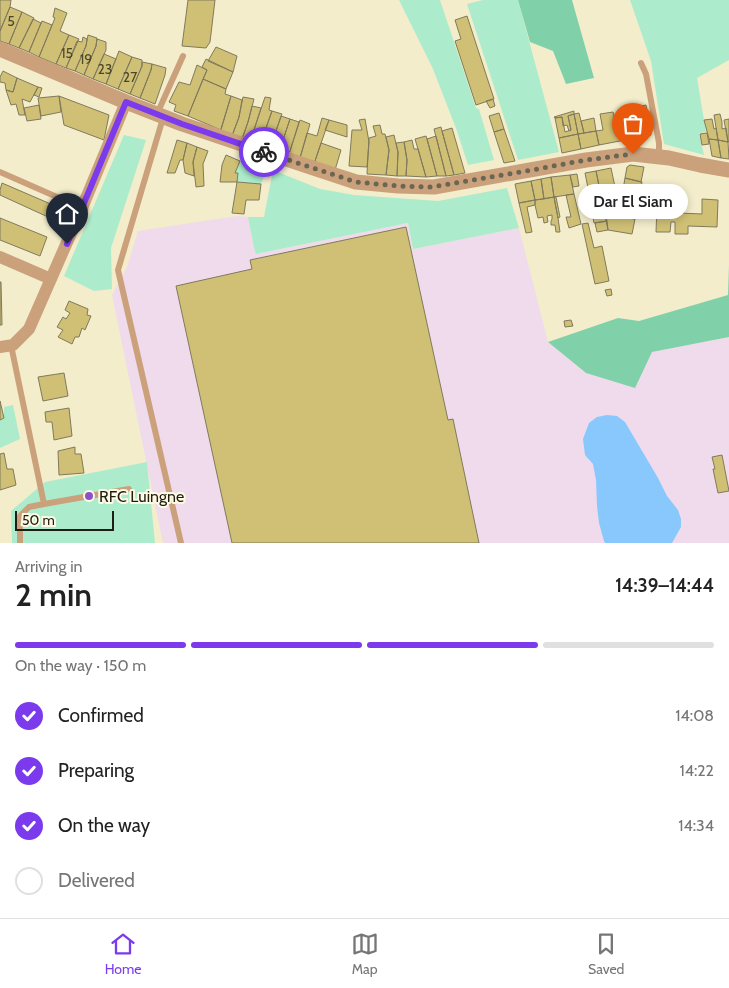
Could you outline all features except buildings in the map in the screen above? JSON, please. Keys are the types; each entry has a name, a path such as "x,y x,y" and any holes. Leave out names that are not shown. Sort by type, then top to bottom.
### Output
{"street":[{"path":"0,49 160,115 356,182 434,187 586,160 633,154 729,170"},
{"path":"6,346 29,329 126,102"},
{"path":"0,257 51,279"}],"lane":[{"path":"181,543 118,270 160,115 184,56"},
{"path":"641,63 646,74 659,143 659,157"},
{"path":"0,172 82,208"},
{"path":"6,346 12,350 44,504"},
{"path":"20,543 20,516 29,507 129,489"}],"shaded area":[{"path":"237,216 248,217 257,254 408,223 413,249 519,228 548,342 586,373 652,352 729,337 729,543 163,543 112,295 127,267 138,231"}],"green space":[{"path":"399,0 440,0 476,108 479,109 494,160 468,165 433,69"},
{"path":"483,0 518,0 559,152 518,160 467,4"},
{"path":"518,0 572,0 594,78 566,84 553,51 530,42"},
{"path":"630,0 729,0 729,60 697,78 706,132 699,133 704,155 664,144 651,61"},
{"path":"124,135 146,140 111,248 112,289 94,291 64,276"},
{"path":"240,161 267,169 261,184 237,182 238,174 235,173"},
{"path":"273,170 320,189 354,195 438,201 507,188 519,228 413,249 408,223 256,254 248,217 264,217"},
{"path":"729,265 729,337 652,352 635,388 586,373 548,342 618,318 639,321 728,295"},
{"path":"13,405 20,439 0,448 0,420 4,418 4,407"},
{"name":"RFC Luingne","path":"147,462 155,543 12,543 11,511 45,482"}],"water":[{"path":"617,416 625,422 667,496 678,510 681,527 672,543 605,543 599,523 593,464 585,455 583,439 589,423 597,417"}],"way so far":[{"path":"264,152 356,182 431,187 586,160 633,154"}],"place":[{"name":"Dar El Siam","path":"633,154"},
{"name":"RFC Luingne","path":"89,496"}],"route":[{"path":"67,244 126,102 182,124 264,152"}]}
